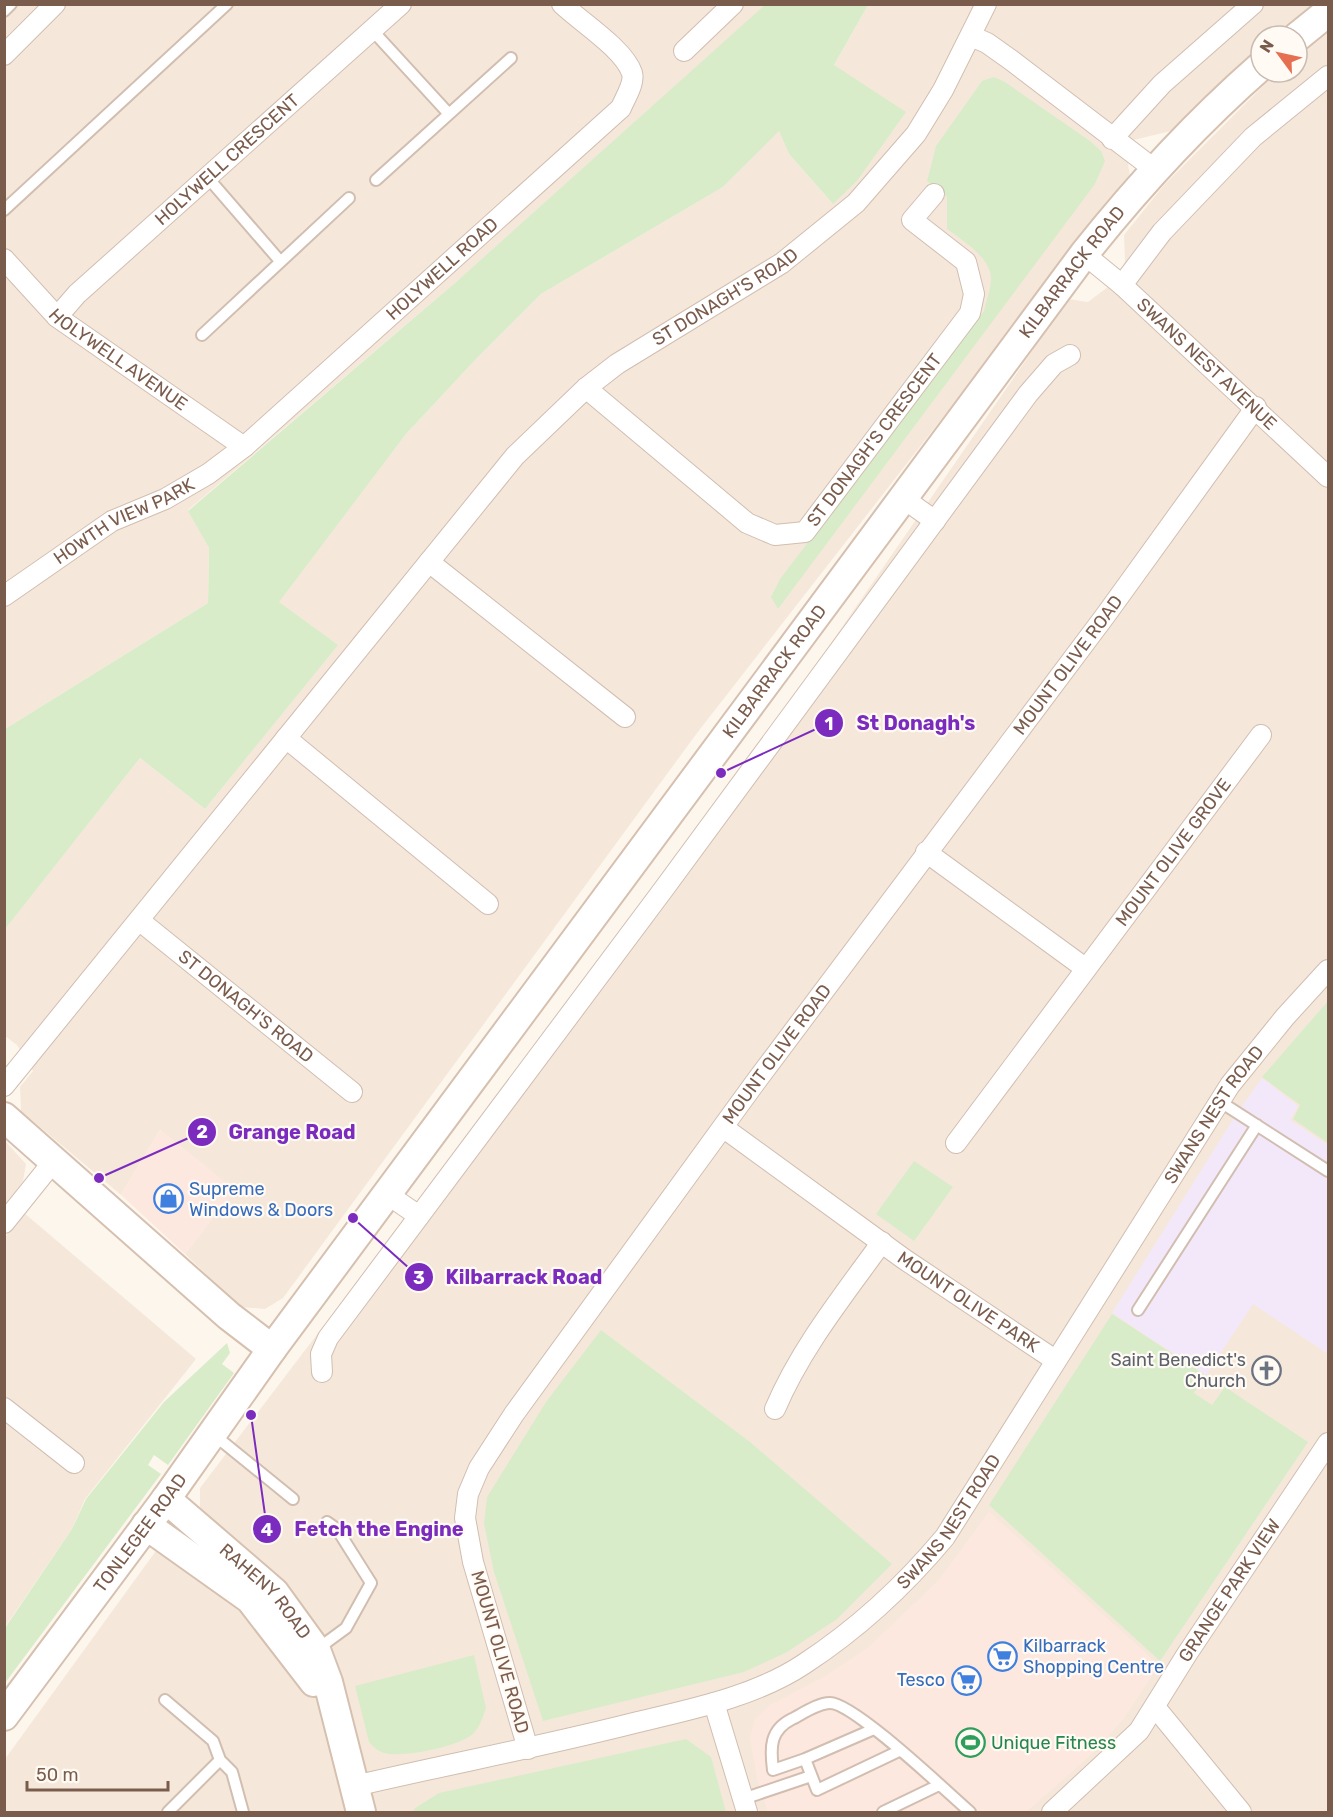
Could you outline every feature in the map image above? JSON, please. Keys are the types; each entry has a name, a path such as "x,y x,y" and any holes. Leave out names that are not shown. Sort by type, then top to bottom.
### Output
{"main road":[{"path":"1309,28 1329,12"},
{"name":"KILBARRACK ROAD","path":"272,1349 1084,254 1154,169 1249,77"},
{"path":"4,1117 230,1316 272,1349"},
{"name":"TONLEGEE ROAD","path":"4,1716 166,1499 272,1349"},
{"name":"RAHENY ROAD","path":"166,1499 274,1592 316,1650 328,1682 332,1705 358,1799"},
{"name":"RAHENY ROAD","path":"146,1525 250,1599 332,1705"}],"street":[{"path":"4,55 55,4"},
{"name":"HOLYWELL CRESCENT","path":"57,317 77,294 209,179 401,4"},
{"name":"HOLYWELL ROAD","path":"244,447 621,108 632,83 632,73 619,54 562,4"},
{"path":"684,51 733,4"},
{"name":"ST DONAGH'S ROAD","path":"4,1086 515,456 586,388 618,364 782,263 856,203 916,134 971,36 986,4"},
{"path":"1112,139 1162,84 1253,4"},
{"path":"971,36 1011,60 1154,169"},
{"path":"1122,285 1162,232 1253,137 1329,76"},
{"name":"ST DONAGH'S CRESCENT","path":"586,388 747,523 775,536 805,532 970,313 974,294 966,262 912,220 934,194"},
{"name":"SWANS NEST AVENUE","path":"1084,254 1122,285 1329,477"},
{"name":"HOLYWELL AVENUE","path":"4,259 57,317 244,447"},
{"path":"322,1372 321,1354 328,1338 1028,394 1054,364 1070,356"},
{"name":"MOUNT OLIVE ROAD","path":"528,1749 473,1562 465,1518 468,1494 479,1468 514,1414 926,852 1105,616 1256,407"},
{"name":"HOWTH VIEW PARK","path":"4,596 112,521 165,499 208,474 244,447"},
{"path":"903,498 935,521"},
{"path":"429,562 625,717"},
{"name":"MOUNT OLIVE GROVE","path":"956,1143 1084,968 1261,735"},
{"path":"286,738 488,904"},
{"path":"926,852 1084,968"},
{"name":"ST DONAGH'S ROAD","path":"140,921 352,1092"},
{"name":"SWANS NEST ROAD","path":"358,1799 528,1749 714,1703 803,1665 842,1636 921,1566 945,1537 1219,1101 1285,1017 1329,970"},
{"name":"MOUNT OLIVE PARK","path":"724,1128 882,1242 1055,1360"},
{"path":"4,1223 53,1162"},
{"path":"387,1194 419,1216"},
{"name":"MOUNT OLIVE PARK","path":"775,1409 786,1384 812,1339 882,1242"},
{"path":"4,1408 74,1463"},
{"name":"GRANGE PARK VIEW","path":"1052,1812 1123,1748 1155,1707 1187,1654 1329,1443"},
{"path":"714,1703 745,1806"},
{"path":"1155,1707 1241,1812"}],"lane":[{"path":"4,11 11,4"},
{"path":"4,210 227,4"},
{"path":"372,30 449,114"},
{"path":"376,180 512,57"},
{"path":"209,179 280,261"},
{"path":"202,335 349,198"},
{"path":"1219,1101 1329,1171"},
{"path":"1138,1310 1257,1125"},
{"path":"212,1434 293,1498"},
{"path":"316,1650 346,1628 371,1583 337,1529 327,1522"},
{"path":"165,1700 213,1742 220,1760 232,1772 243,1812"},
{"path":"874,1729 805,1759 773,1770 774,1735 780,1725 827,1702 839,1704 874,1729 970,1812"},
{"path":"805,1759 817,1791 899,1751"},
{"path":"168,1812 220,1760"},
{"path":"745,1806 811,1776"},
{"path":"883,1812 939,1785"}],"shaded area":[{"path":"19,4 766,5 456,282 188,510 209,548 208,603 5,729 4,18"},
{"path":"868,5 1314,5 1289,24 1249,24 1249,57 1175,130 1125,142 1130,177 697,733 283,1298 265,1309 241,1307 185,1254 234,1190 160,1130 121,1195 21,1111 20,1087 33,1071 17,1045 5,1036 4,929 140,758 205,809 337,645 278,602 406,434 541,294 723,187 779,130 789,154 832,203 857,181 834,65"},
{"path":"1328,33 1328,1812 5,1812 5,1759 158,1548 200,1535 200,1488 562,1013 829,646 1068,299 1088,302 1117,280 1125,261 1124,235 1164,185 1265,84 1309,84 1309,47"},
{"path":"1262,1078 1298,1106 1290,1120 1328,1145 1328,1354 1253,1304 1206,1375 1112,1313 1237,1113"},
{"path":"160,1130 235,1190 185,1254 121,1195"},
{"path":"5,1141 26,1164 23,1181 5,1207"},
{"path":"23,1212 196,1359 85,1499 72,1529 5,1627 4,1239"},
{"name":"Kilbarrack Shopping Centre","path":"989,1512 1159,1665 1124,1718 1093,1753 1026,1812 768,1812 758,1782 750,1738 755,1720 770,1705 824,1677 869,1647 939,1580"}],"green space":[{"path":"766,4 868,5 834,65 906,112 857,181 833,204 789,154 779,131 723,187 541,294 406,434 279,602 338,645 205,809 140,758 5,929 5,729 208,603 209,548 188,511 456,282"},
{"path":"994,77 1005,82 1090,141 1101,151 1105,161 1095,184 778,609 771,597 780,579 984,311 991,282 986,263 981,256 947,229 947,197 927,181 936,146 982,81"},
{"path":"1328,1001 1328,1143 1293,1119 1300,1105 1262,1077"},
{"path":"914,1161 953,1187 914,1241 876,1214"},
{"path":"1112,1314 1205,1375 1194,1393 1212,1405 1225,1387 1308,1442 1160,1661 989,1505"},
{"path":"601,1330 750,1442 892,1564 837,1619 787,1652 744,1672 543,1721 494,1572 484,1524 487,1497 546,1402"},
{"path":"227,1343 230,1353 222,1364 234,1373 168,1465 154,1455 148,1465 161,1474 5,1683 5,1628 72,1529 86,1499 164,1402"},
{"path":"474,1655 486,1708 474,1733 457,1743 417,1753 384,1753 369,1742 355,1686"},
{"path":"686,1739 711,1757 726,1812 413,1812 415,1808 439,1793"}],"place":[{"name":"St Donagh's","path":"721,773"},
{"name":"Grange Road","path":"99,1178"},
{"name":"Supreme Windows & Doors","path":"168,1199"},
{"name":"Kilbarrack Road","path":"353,1218"},
{"name":"Saint Benedict's Church","path":"1267,1370"},
{"name":"Fetch the Engine","path":"251,1415"},
{"name":"Kilbarrack Shopping Centre","path":"1002,1656"},
{"name":"Tesco","path":"966,1680"},
{"name":"Unique Fitness","path":"970,1743"}]}
